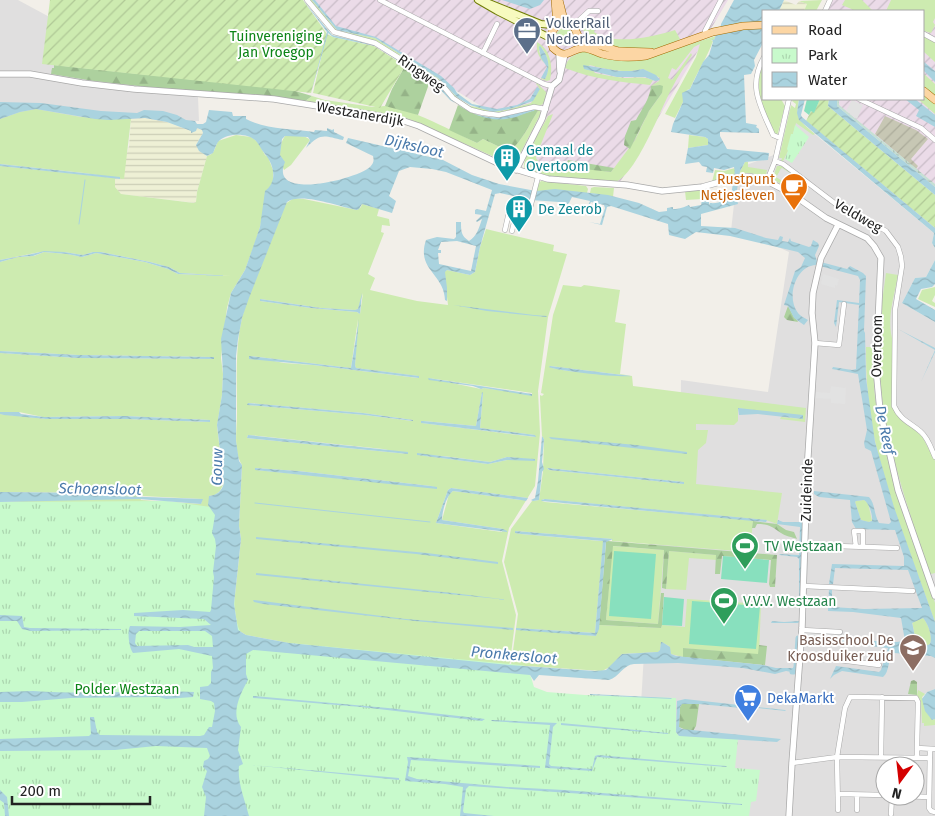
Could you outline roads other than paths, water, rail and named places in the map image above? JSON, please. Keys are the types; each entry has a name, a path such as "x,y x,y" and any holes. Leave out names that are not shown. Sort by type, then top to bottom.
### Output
{"main road":[{"path":"479,0 486,1 546,26 570,21 580,30 580,38 574,48 564,53"},
{"path":"479,0 526,26 550,36"},
{"path":"557,0 558,23 550,36 551,45 564,53 586,48 600,54 624,58 646,56 726,29 762,25"},
{"path":"580,38 619,51 656,52"},
{"path":"925,92 935,100"}],"street":[{"name":"Ringweg","path":"307,0 334,32 375,43 430,77 453,98 471,110 499,115 534,107 546,109"},
{"path":"380,0 544,84 552,86"},
{"path":"705,31 721,0"},
{"path":"574,25 589,11 598,11"},
{"path":"483,53 497,24"},
{"path":"516,170 546,109 552,86 557,83 561,73 564,53"},
{"path":"762,62 757,76 757,98 773,135 780,138"},
{"name":"Westzanerdijk","path":"0,74 30,74 134,89 274,99 380,116 419,126 516,170 538,177 626,185 651,190 702,187 737,177 751,177 767,181"},
{"path":"767,181 775,161 790,100"},
{"path":"861,100 921,128 935,140"},
{"name":"Veldweg","path":"775,161 789,168 837,205 886,231 898,247 902,257 902,266 895,310 894,406 900,417 921,432 935,457"},
{"path":"505,230 509,212 528,216 538,177"},
{"name":"Overtoom","path":"767,181 792,194 838,225 867,238 881,258 876,368 880,411 898,490 935,596"},
{"path":"512,231 516,214"},
{"name":"Zuideinde","path":"789,816 806,545 807,472 815,343 812,313 813,293 818,268 838,225"},
{"path":"815,343 839,345 844,304"},
{"path":"856,547 854,531 863,531 862,547"},
{"path":"806,545 897,548"},
{"path":"804,586 913,591"},
{"path":"802,630 840,632"},
{"path":"800,655 879,666"},
{"path":"838,810 837,757 845,708 850,696 916,698 918,702 917,756"},
{"path":"880,756 882,697"},
{"path":"917,748 932,749 930,758 929,808 935,812"},
{"path":"792,763 837,757 875,757"},
{"path":"925,758 930,758"},
{"path":"839,794 875,795"},
{"path":"857,810 858,794"},
{"path":"925,797 929,797"},
{"path":"892,806 892,814"}],"water":[{"path":"303,0 332,35 374,45 436,83 455,103 436,85 375,46 333,37 328,33 311,93 327,32"},
{"path":"312,0 315,0 336,26 376,37 441,76 457,93 472,104 497,109 517,105 530,99 537,87 540,89 533,101 510,109 493,112 470,105 458,98 438,78 375,38 337,30"},
{"path":"502,0 544,0 540,5 530,9"},
{"path":"734,0 784,0 779,10 762,10 762,45 754,60 755,66 751,74 744,75 746,123 757,125 759,133 720,132 720,136 727,149 769,153 768,160 745,162 739,173 735,173 734,167 724,170 714,168 713,173 706,172 707,167 702,166 699,162 685,164 688,148 708,145 708,139 671,132 683,102 682,93 690,89 703,62 709,55 713,42 712,39 714,40 716,35 720,34 721,24"},
{"path":"540,46 548,62 545,79 541,78 547,67 541,58"},
{"path":"925,63 935,71 935,82 925,72"},
{"path":"583,65 619,71 643,69 656,75 660,80 655,81 645,77 617,77 584,69"},
{"path":"799,100 805,100 802,117 935,228 935,248 932,243 934,233 799,120 797,113"},
{"path":"829,100 837,100 837,106 935,187 935,195 828,106"},
{"path":"906,100 916,100 935,115 935,127 916,116 919,110"},
{"path":"0,102 41,103 101,111 137,113 144,110 163,111 186,120 195,121 197,124 206,122 209,110 232,112 233,116 246,116 246,119 270,127 314,132 315,130 327,131 327,128 334,129 334,132 344,137 343,140 323,136 315,139 306,148 310,140 308,137 285,136 282,139 280,155 285,162 283,174 289,181 301,184 333,181 349,177 370,167 373,162 373,156 346,143 348,138 443,160 472,175 499,184 536,191 555,189 608,195 639,203 659,212 667,211 667,208 673,207 675,209 689,205 690,207 701,205 703,195 709,196 709,205 710,203 723,201 733,193 736,194 738,204 701,214 701,226 735,228 778,240 780,236 783,237 782,241 788,242 790,238 791,241 809,247 813,240 819,246 815,255 817,261 847,269 850,266 866,276 864,331 866,378 875,442 894,507 935,622 935,658 931,656 894,653 890,659 887,672 883,677 842,671 830,679 836,666 879,672 888,648 807,639 806,636 854,640 905,641 901,618 828,611 829,589 832,589 832,607 864,609 922,608 908,570 835,568 833,584 829,584 832,564 904,566 904,557 895,530 856,529 852,522 850,500 819,497 814,494 814,491 869,497 879,523 889,524 891,522 871,451 865,448 864,443 867,430 858,374 832,369 833,367 856,369 859,305 839,302 836,327 834,323 837,300 859,303 860,280 858,276 816,265 803,271 795,284 793,299 794,307 798,313 808,320 804,325 794,318 788,306 784,305 795,271 801,267 805,258 798,252 730,236 696,232 685,239 669,235 668,224 611,206 607,207 602,225 589,222 600,224 605,208 604,205 591,202 584,215 590,201 572,197 569,203 562,208 559,207 559,202 530,200 500,193 495,194 475,272 470,275 447,270 445,272 447,301 445,300 440,283 427,265 424,250 426,240 437,237 454,239 456,237 456,222 461,222 461,231 464,237 469,241 472,239 482,219 476,221 482,215 475,214 475,210 486,211 492,190 446,172 410,167 399,171 389,196 396,201 392,213 362,204 357,210 311,199 294,199 287,202 249,298 242,318 236,356 236,441 239,461 242,465 239,526 241,539 234,604 238,630 246,635 289,643 509,665 595,671 606,670 622,654 658,652 662,642 670,647 671,654 676,656 776,668 799,668 797,673 786,671 775,674 743,668 678,663 634,664 627,666 609,680 539,675 534,681 530,675 253,650 246,654 246,674 248,680 238,703 236,716 241,727 238,750 243,764 239,766 239,778 249,816 204,816 206,797 202,787 207,771 203,767 204,761 210,756 207,748 156,746 115,750 0,751 0,739 89,736 91,734 90,717 94,717 97,732 100,735 200,736 204,735 209,727 212,727 215,711 214,703 200,699 200,687 208,686 211,683 212,656 179,649 133,653 129,632 130,626 180,627 211,625 204,619 134,616 134,613 183,610 210,612 211,610 216,546 212,533 215,515 208,505 209,496 219,492 224,483 220,474 222,467 217,425 223,374 221,339 231,293 245,270 260,227 265,191 272,183 273,173 271,163 257,143 253,138 243,135 228,136 220,140 213,153 207,156 199,151 196,145 203,133 202,130 197,128 196,131 191,133 191,131 167,122 145,118 95,119 36,109 0,119","holes":["457,241 476,246 471,271 439,264 438,253 441,253 441,250 438,250 441,242","864,500 868,504 872,521 861,520 856,501","923,618 929,630 930,644 921,646 916,641 912,623","139,631 205,631 212,636 213,647 194,647 188,645 137,646 135,643 136,634"]},
{"path":"535,109 534,111 504,119 490,119 483,117 473,113 481,116 497,117"},
{"path":"0,164 120,177 120,179 0,166"},
{"path":"44,251 83,255 101,252 169,267 180,273 232,276 178,274 145,262 96,253 82,257 44,252 0,262 0,260"},
{"path":"935,260 935,284 932,287 921,289 916,299 935,310 935,322 902,303 915,278 926,277"},
{"path":"362,293 360,314 357,312 311,308 260,301 260,299 321,308 355,310 358,309"},
{"path":"453,305 547,316 546,317 487,311"},
{"path":"359,319 356,368 419,376 419,378 249,359 249,356 351,368"},
{"path":"898,329 935,348 935,350"},
{"path":"0,351 78,355 214,357 214,359 78,358 0,353"},
{"path":"550,366 631,376 577,372 555,369"},
{"path":"428,378 532,394 532,396 429,380"},
{"path":"482,392 480,428 535,435 536,437 421,423 423,421 476,426"},
{"path":"248,403 363,413 413,421 247,405"},
{"path":"738,408 803,415 803,419 758,414 739,415"},
{"path":"0,412 19,412 21,414 44,417 125,416 210,420 210,422 46,419 4,415 0,414"},
{"path":"248,435 408,452 408,454 247,438"},
{"path":"542,436 544,439 542,462 544,469 539,500 533,501 531,500 535,498 538,481"},
{"path":"549,437 636,445 687,452 687,454 551,439"},
{"path":"417,453 490,462 507,457 535,459 535,461 507,460 488,464 417,455"},
{"path":"255,468 431,486 437,487 437,489 255,470"},
{"path":"547,468 684,482 684,484 549,470"},
{"path":"451,488 528,498 526,501 453,491 446,500 442,520 503,529 507,532 436,523 448,490"},
{"path":"0,492 95,493 118,496 203,499 201,504 139,499 0,502"},
{"path":"541,500 767,520 766,522 753,521"},
{"path":"778,520 783,522 803,522 800,621 798,623 771,623 772,621 799,621 799,559 779,554 799,555 800,527 777,524"},
{"path":"515,531 613,539 606,542 599,629 596,636 516,630 516,628 595,633 603,541 521,534 515,533"},
{"path":"256,537 427,553 498,562 498,564 416,554 256,539"},
{"path":"256,573 453,593 509,600 256,575"},
{"path":"253,600 406,619 513,628 513,630 415,621 263,604"},
{"path":"0,615 22,616 24,627 30,628 121,630 31,631 22,629 17,621 0,621"},
{"path":"935,689 935,719 932,720 925,711 922,699 927,692"},
{"path":"0,692 73,693 194,692 193,697 166,699 159,697 71,698 0,702"},
{"path":"590,695 671,698 672,699"},
{"path":"253,696 485,719 482,721 361,707 253,698"},
{"path":"685,699 786,711 758,708 757,711 699,704 682,704 680,707 679,727 682,729 781,739 777,742 679,736 676,732 677,701"},
{"path":"492,720 557,723 553,727 549,764 551,766 592,769 595,756 598,755 727,767 597,757 592,771 545,768 550,725"},
{"path":"561,723 668,733 668,734 561,725"},
{"path":"407,757 540,766 540,768 411,760 408,776 417,779 742,805 469,786 466,789 464,813 494,816 460,816 463,787 405,781"},
{"path":"252,765 399,778 399,780"},
{"path":"0,790 7,797 9,816 5,816 4,803 0,800"}],"waterway":[{"path":"734,193 738,167"},
{"path":"79,224 85,180"},
{"path":"255,503 430,522"},
{"path":"792,672 794,672 796,667 798,638 800,638"}],"place":[{"name":"VolkerRail Nederland","path":"527,55"},
{"name":"Gemaal de Overtoom","path":"507,182"},
{"name":"Rustpunt Netjesleven","path":"794,211"},
{"name":"De Zeerob","path":"519,233"},
{"name":"TV Westzaan","path":"745,570"},
{"name":"V.V.V. Westzaan","path":"724,625"},
{"name":"Basisschool De Kroosduiker zuid","path":"913,672"},
{"name":"DekaMarkt","path":"748,722"}],"park label":[{"name":"Tuinvereniging Jan Vroegop","path":"276,44"},
{"name":"Polder Westzaan","path":"127,689"}],"water label":[{"name":"Dijksloot","path":"414,146"},
{"name":"De Reef","path":"885,430"},
{"name":"Gouw","path":"217,467"},
{"name":"Schoensloot","path":"100,489"},
{"name":"Pronkersloot","path":"514,655"}]}
